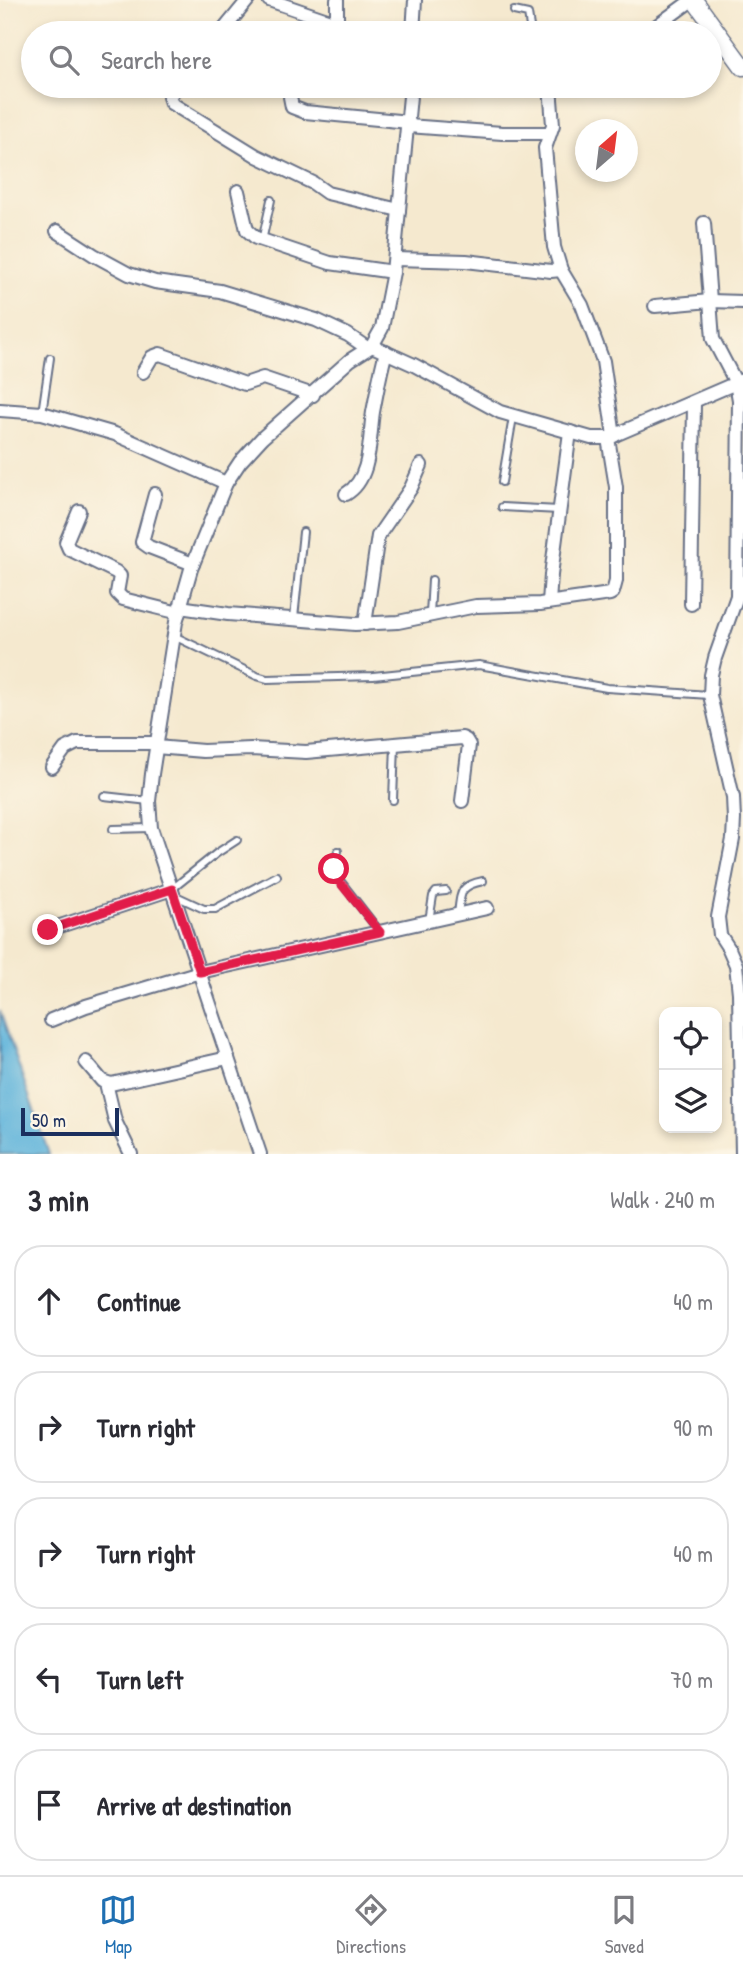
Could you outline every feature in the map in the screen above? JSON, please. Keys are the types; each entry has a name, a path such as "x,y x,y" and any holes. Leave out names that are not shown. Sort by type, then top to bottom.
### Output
{"main road":[{"path":"693,0 709,21"},
{"path":"722,39 743,67"}],"street":[{"path":"231,21 248,0"},
{"path":"269,0 328,21"},
{"path":"337,0 337,21"},
{"path":"414,21 415,0"},
{"path":"664,21 693,0"},
{"path":"169,98 171,103 257,156 313,183 327,193 399,210"},
{"path":"290,98 292,107 305,112 502,133 550,134"},
{"path":"260,1154 151,828 149,802 157,745 179,610 193,564 226,483 240,462 262,438 350,360 370,347 382,328 395,259 410,98"},
{"path":"79,511 66,542 69,549 116,572 120,576 117,593 123,599 179,610 365,624 398,622 476,606 549,602 606,596 613,592 616,487 603,360 582,305 561,270 554,247 545,148 552,125 551,98"},
{"path":"238,191 247,230 262,241 330,263 393,272"},
{"path":"704,223 713,339 740,382 737,596 710,675 710,695 733,797 733,839 718,917 720,936 736,965 739,993 742,1154"},
{"path":"57,231 129,274 155,282 220,291 316,320 370,347 386,352 513,417 591,438 611,437 740,382"},
{"path":"395,259 466,261 561,270"},
{"path":"655,306 743,302"},
{"path":"346,494 359,481 365,465 380,372 386,352"},
{"path":"144,372 152,357 160,354 244,384 263,378 313,395"},
{"path":"691,604 694,403"},
{"path":"0,410 42,412 115,434 226,483"},
{"path":"549,602 570,432"},
{"path":"365,624 378,536 411,488 421,465"},
{"path":"155,494 142,542 193,564"},
{"path":"52,767 65,749 77,743 157,745 203,751 333,752 356,747 451,738 466,740 469,745 462,801"},
{"path":"48,930 173,892"},
{"path":"51,1020 86,1006 200,972 487,908"},
{"path":"106,1083 126,1082 228,1058"},
{"path":"86,1062 106,1083 115,1121 131,1154"}],"lane":[{"path":"514,11 528,14 529,21"},
{"path":"262,241 271,200"},
{"path":"42,412 50,358"},
{"path":"502,482 513,417"},
{"path":"502,507 559,510"},
{"path":"294,618 303,532"},
{"path":"430,616 432,580"},
{"path":"174,636 257,676 267,678 373,676 480,665 607,688 710,695"},
{"path":"393,800 396,759 394,744"},
{"path":"104,796 149,802"},
{"path":"113,829 151,828"},
{"path":"237,840 217,853 173,892 204,909 215,909 277,876"},
{"path":"338,851 335,874 380,932"},
{"path":"458,914 463,889 469,884 483,881"},
{"path":"429,921 433,895 446,891"}],"water":[{"path":"0,1010 1,1014 49,1154 0,1154"}],"route":[{"path":"48,930 172,889 200,972 380,932 338,880 334,869"}]}
